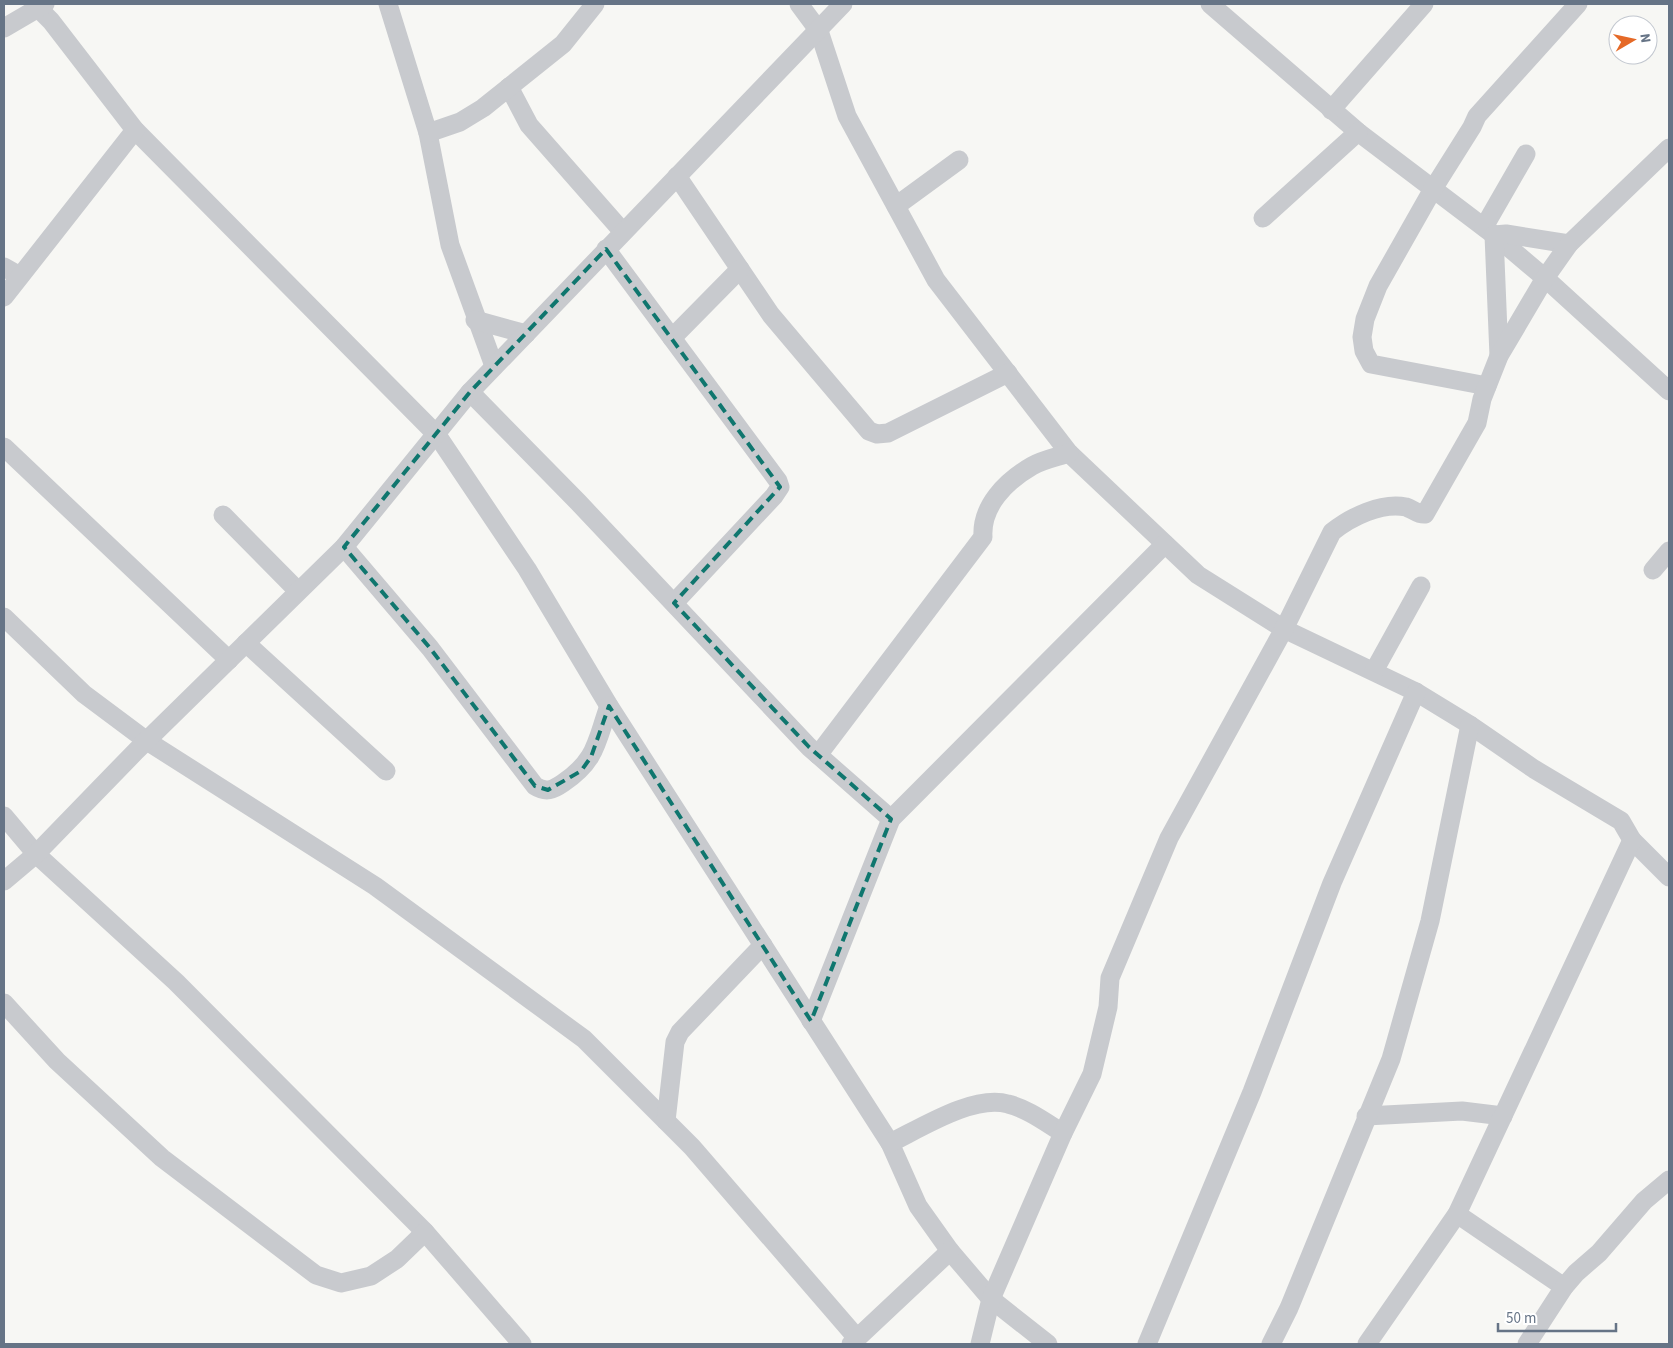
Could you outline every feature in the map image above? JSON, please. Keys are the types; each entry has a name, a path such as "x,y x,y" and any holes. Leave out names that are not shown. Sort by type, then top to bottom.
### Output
{"street":[{"path":"388,4 428,133 450,245 475,320 494,366"},
{"path":"428,133 469,117 509,87 562,44 595,4"},
{"path":"799,4 819,31 847,116 936,280 1069,453 1198,575 1284,629 1416,692 1534,769 1622,821 1632,840 1669,877"},
{"path":"4,881 36,854 146,741 344,547 437,436 470,392 843,4"},
{"path":"1210,4 1331,110 1489,231 1545,278 1669,391"},
{"path":"1331,110 1424,4"},
{"path":"1487,386 1371,364 1364,351 1362,337 1366,319 1378,286 1433,189 1483,107 1578,4"},
{"path":"4,28 40,5 135,130 437,436 527,569 609,706 890,1143 918,1206 950,1251 991,1299 1048,1344"},
{"path":"509,87 528,125 623,232"},
{"path":"4,297 12,272 135,130"},
{"path":"1263,218 1358,132"},
{"path":"980,1344 991,1299 1062,1132 1092,1074 1108,1007 1110,978 1169,838 1284,629 1332,532 1360,514 1385,508 1407,507 1425,514 1477,423 1487,386 1499,356 1545,278 1569,244 1669,148"},
{"path":"1499,356 1489,231 1526,154"},
{"path":"896,206 959,160"},
{"path":"677,176 771,315 869,431 877,434 888,433 1008,373"},
{"path":"1489,231 1569,244"},
{"path":"606,249 778,481 780,487 774,496 674,603"},
{"path":"672,338 740,269"},
{"path":"475,320 526,334"},
{"path":"470,392 578,502 818,755 891,819"},
{"path":"4,447 229,660"},
{"path":"818,755 983,537 985,514 1004,487 1033,465 1069,453"},
{"path":"223,515 298,591"},
{"path":"811,1021 891,819 1165,544"},
{"path":"344,547 430,648 535,786 541,790 556,788 581,771 591,757 609,706"},
{"path":"1653,570 1669,551"},
{"path":"1374,671 1421,586"},
{"path":"4,616 84,694 146,741 383,892 584,1039 692,1147 854,1341 950,1251"},
{"path":"246,643 386,771"},
{"path":"1147,1344 1252,1092 1332,883 1416,692"},
{"path":"1271,1344 1289,1308 1366,1116 1391,1060 1430,921 1470,726"},
{"path":"4,816 36,854 176,982 425,1232 522,1344"},
{"path":"1367,1344 1457,1214 1632,840"},
{"path":"666,1121 675,1042 680,1032 763,945"},
{"path":"4,1003 57,1061 162,1158 316,1275 341,1283 371,1276 397,1259 425,1232"},
{"path":"890,1143 972,1105 992,1102 1008,1104 1035,1115 1062,1132"},
{"path":"1366,1116 1462,1111 1503,1116"},
{"path":"1527,1344 1564,1287 1599,1253 1644,1201 1669,1180"},
{"path":"1457,1214 1564,1287"}],"highlighted area":[{"path":"606,249 780,487 674,603 809,747 891,819 811,1021 609,706 591,757 581,771 548,790 535,786 430,648 344,547 470,392"}]}
